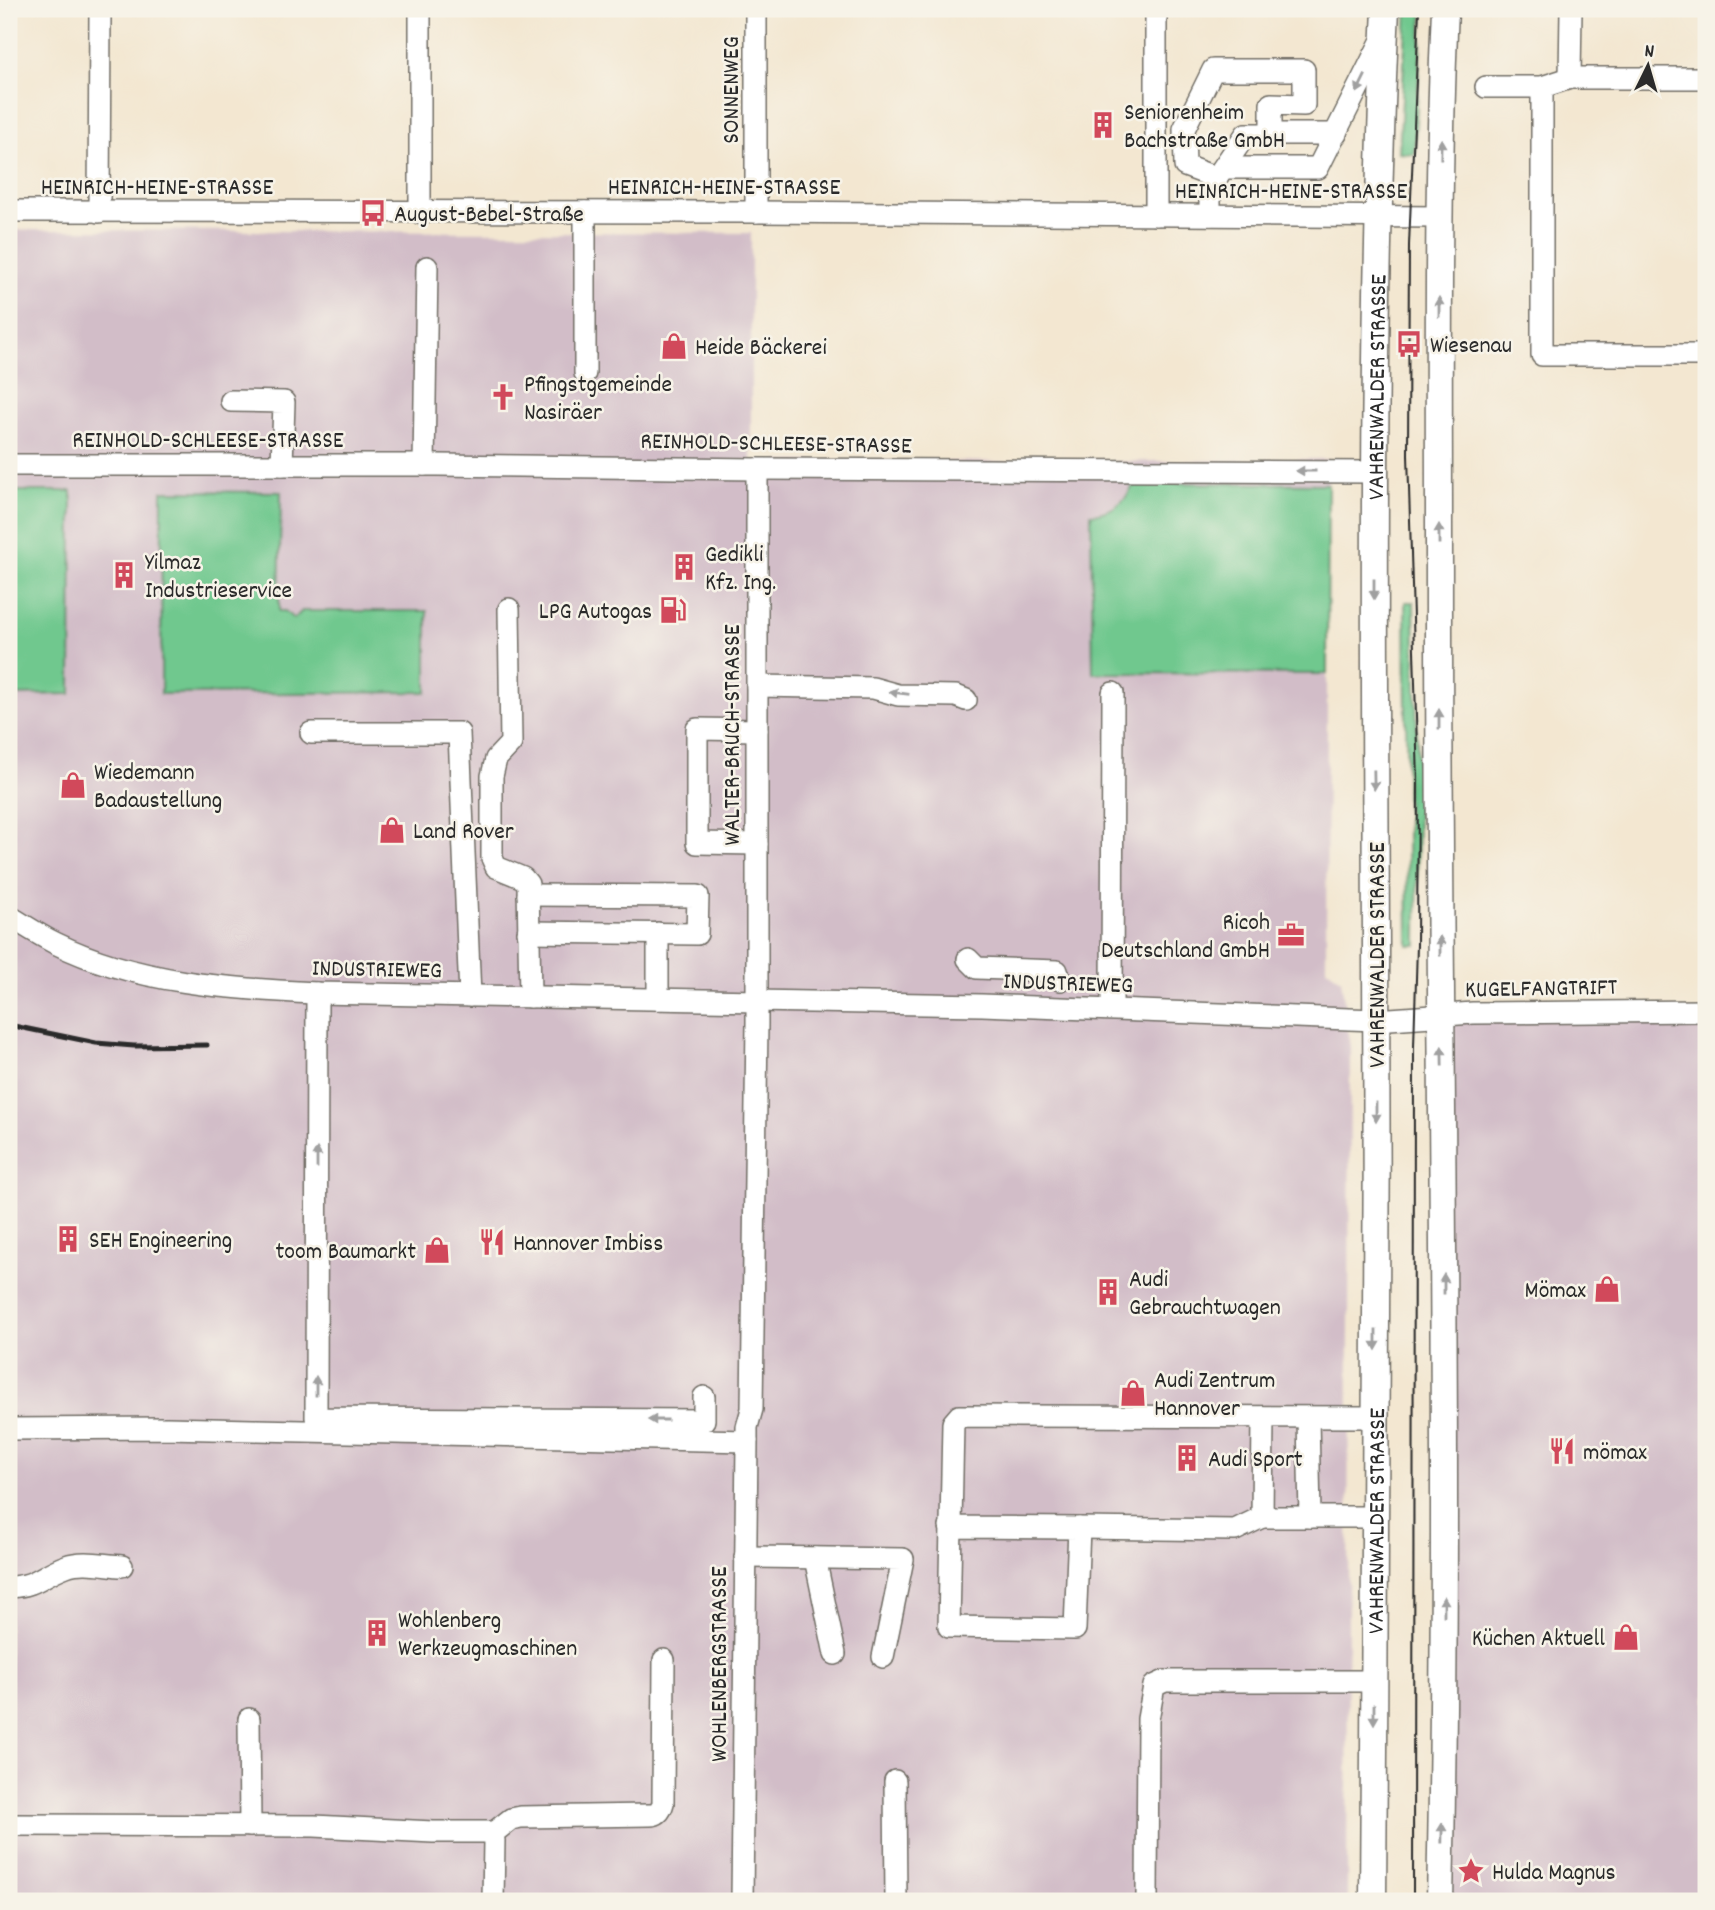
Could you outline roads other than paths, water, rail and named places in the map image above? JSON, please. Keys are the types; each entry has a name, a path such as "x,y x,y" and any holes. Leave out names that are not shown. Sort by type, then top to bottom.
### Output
{"main road":[{"name":"VAHRENWALDER STRASSE","path":"1373,1901 1377,1020 1373,701 1374,472 1386,9"},
{"path":"1440,1901 1445,1376 1438,630 1440,217 1445,9"}],"street":[{"path":"99,212 100,9"},
{"path":"420,9 420,213"},
{"name":"SONNENWEG","path":"756,9 757,212"},
{"path":"1156,9 1156,215"},
{"path":"1570,78 1571,9"},
{"path":"1271,134 1271,104 1304,105 1304,70 1213,71 1184,128 1185,166 1220,173 1318,168 1385,35"},
{"path":"1486,87 1542,87 1570,78 1706,78"},
{"path":"1542,87 1542,355 1706,355"},
{"path":"1210,215 1210,187 1246,134 1336,134"},
{"name":"HEINRICH-HEINE-STRASSE","path":"9,211 757,212 1440,217"},
{"path":"584,373 585,212"},
{"path":"424,465 427,267"},
{"path":"231,401 284,401 282,465"},
{"name":"REINHOLD-SCHLEESE-STRASSE","path":"9,465 424,465 1374,472"},
{"name":"WALTER-BRUCH-STRASSE","path":"757,469 757,1000"},
{"path":"509,609 511,743 496,759 492,776 492,858 496,867 523,878 528,884 530,997"},
{"path":"757,686 873,688 898,695 956,696 966,700"},
{"path":"1112,1009 1113,693"},
{"path":"757,730 697,729 697,843 757,844"},
{"path":"311,733 459,733 470,996"},
{"path":"528,895 698,896 698,933 528,932"},
{"name":"INDUSTRIEWEG","path":"9,916 56,944 119,967 183,982 255,990 1112,1009 1377,1020"},
{"path":"658,933 659,999"},
{"path":"968,959 977,968 1057,971 1060,980"},
{"path":"317,993 316,1418 704,1420 704,1397"},
{"path":"9,1429 747,1434 752,1409 757,1000"},
{"name":"KUGELFANGTRIFT","path":"1377,1020 1442,1015 1706,1011"},
{"path":"1079,1528 1076,1629 949,1627 953,1423 959,1416 1375,1417"},
{"path":"1262,1517 1263,1417"},
{"path":"1308,1417 1310,1517"},
{"name":"WOHLENBERGSTRASSE","path":"742,1901 747,1434"},
{"path":"950,1527 1235,1530 1262,1517 1375,1517"},
{"path":"745,1557 903,1559 883,1657"},
{"path":"815,1558 835,1654"},
{"path":"9,1587 30,1586 68,1565 81,1563 122,1566"},
{"path":"492,1834 511,1819 521,1817 656,1815 661,1811 664,1660"},
{"path":"1147,1901 1148,1719 1154,1686 1165,1681 1374,1681"},
{"path":"249,1719 250,1826"},
{"path":"895,1781 896,1901"},
{"path":"9,1825 250,1826 492,1834"},
{"path":"492,1834 493,1901"}],"tram line":[{"path":"1413,1901 1414,1047 1418,781 1408,455 1409,245 1419,9"}],"railway":[{"path":"9,1025 96,1043 134,1046 207,1045"}],"place":[{"name":"Seniorenheim Bachstraße GmbH","path":"1103,125"},
{"name":"August-Bebel-Straße","path":"373,213"},
{"name":"Wiesenau","path":"1409,344"},
{"name":"Heide Bäckerei","path":"674,346"},
{"name":"Pfingstgemeinde Nasiräer","path":"503,397"},
{"name":"Gedikli Kfz. Ing.","path":"684,567"},
{"name":"Yilmaz Industrieservice","path":"124,575"},
{"name":"LPG Autogas","path":"673,610"},
{"name":"Wiedemann Badaustellung","path":"73,785"},
{"name":"Land Rover","path":"392,830"},
{"name":"Ricoh Deutschland GmbH","path":"1291,935"},
{"name":"SEH Engineering","path":"68,1239"},
{"name":"Hannover Imbiss","path":"492,1242"},
{"name":"toom Baumarkt","path":"437,1250"},
{"name":"Mömax","path":"1607,1289"},
{"name":"Audi Gebrauchtwagen","path":"1108,1292"},
{"name":"Audi Zentrum Hannover","path":"1133,1393"},
{"name":"mömax","path":"1562,1451"},
{"name":"Audi Sport","path":"1187,1458"},
{"name":"Wohlenberg Werkzeugmaschinen","path":"377,1633"},
{"name":"Küchen Aktuell","path":"1626,1637"},
{"name":"Hulda Magnus","path":"1471,1871"}]}
